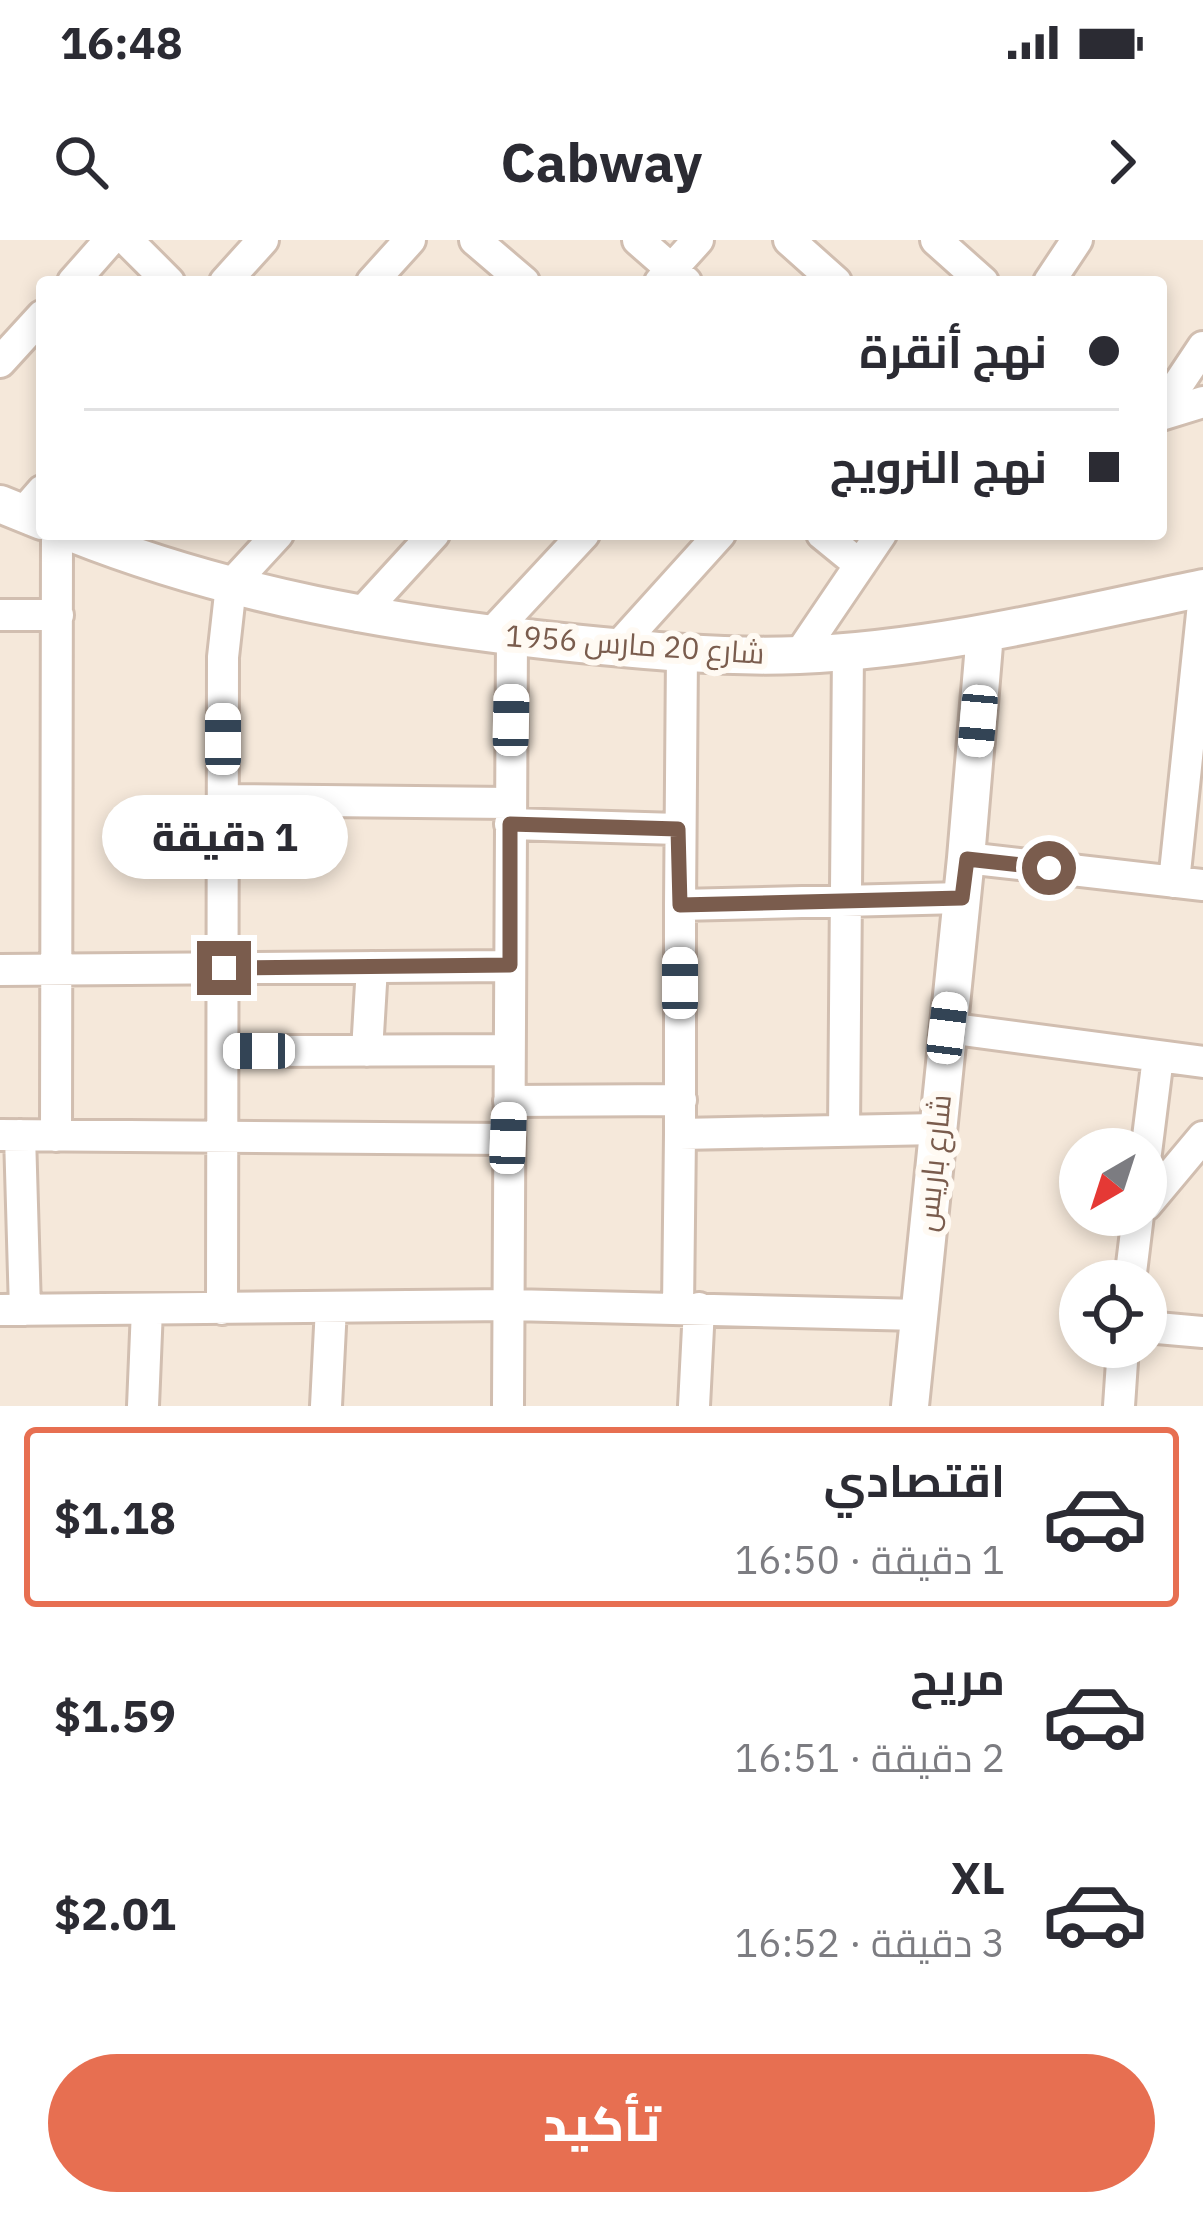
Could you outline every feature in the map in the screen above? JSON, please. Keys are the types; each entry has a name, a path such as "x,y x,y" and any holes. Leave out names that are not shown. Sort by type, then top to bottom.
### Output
{"street":[{"path":"78,276 110,240"},
{"path":"127,240 163,276"},
{"path":"230,276 263,240"},
{"path":"377,276 410,240"},
{"path":"475,240 512,276"},
{"path":"638,240 671,276"},
{"path":"674,276 698,240"},
{"path":"789,240 829,276"},
{"path":"936,240 976,276"},
{"path":"1053,276 1077,240"},
{"path":"0,362 36,323"},
{"path":"1167,404 1203,347"},
{"path":"1167,411 1203,401"},
{"path":"56,1136 57,540"},
{"path":"222,1309 223,657 231,586 273,540"},
{"path":"359,616 429,540"},
{"path":"508,1406 510,814 501,636 579,540"},
{"path":"617,647 715,540"},
{"path":"829,540 860,565"},
{"path":"799,655 877,540"},
{"name":"شارع 20 مارس 1956","path":"136,544 231,586 359,616 501,636 682,653 799,655 985,633 1203,588"},
{"path":"967,859 1188,884 1203,604"},
{"path":"0,615 58,615"},
{"name":"شارع باريس","path":"910,1406 967,859 985,633"},
{"path":"844,1131 848,650"},
{"path":"682,653 680,1135 694,1406"},
{"path":"224,800 510,814 678,829"},
{"path":"680,905 962,898"},
{"path":"0,970 510,965"},
{"path":"367,1051 372,967"},
{"path":"947,1028 1203,1062"},
{"path":"223,1051 509,1050"},
{"path":"1149,1128 1158,1058"},
{"path":"509,1101 681,1100"},
{"path":"680,1135 938,1129"},
{"path":"508,1138 10,1135 12,1310 511,1305 919,1315"},
{"path":"1167,1180 1203,1137"},
{"path":"326,1406 332,1307"},
{"path":"143,1406 147,1309"},
{"path":"1167,1329 1203,1332"},
{"path":"1119,1406 1122,1368"}],"shaded area":[{"path":"0,240 1203,240 1203,1406 0,1406"}],"route":[{"path":"224,968 510,965 510,824 678,829 680,905 962,898 967,859 1049,868"}]}
